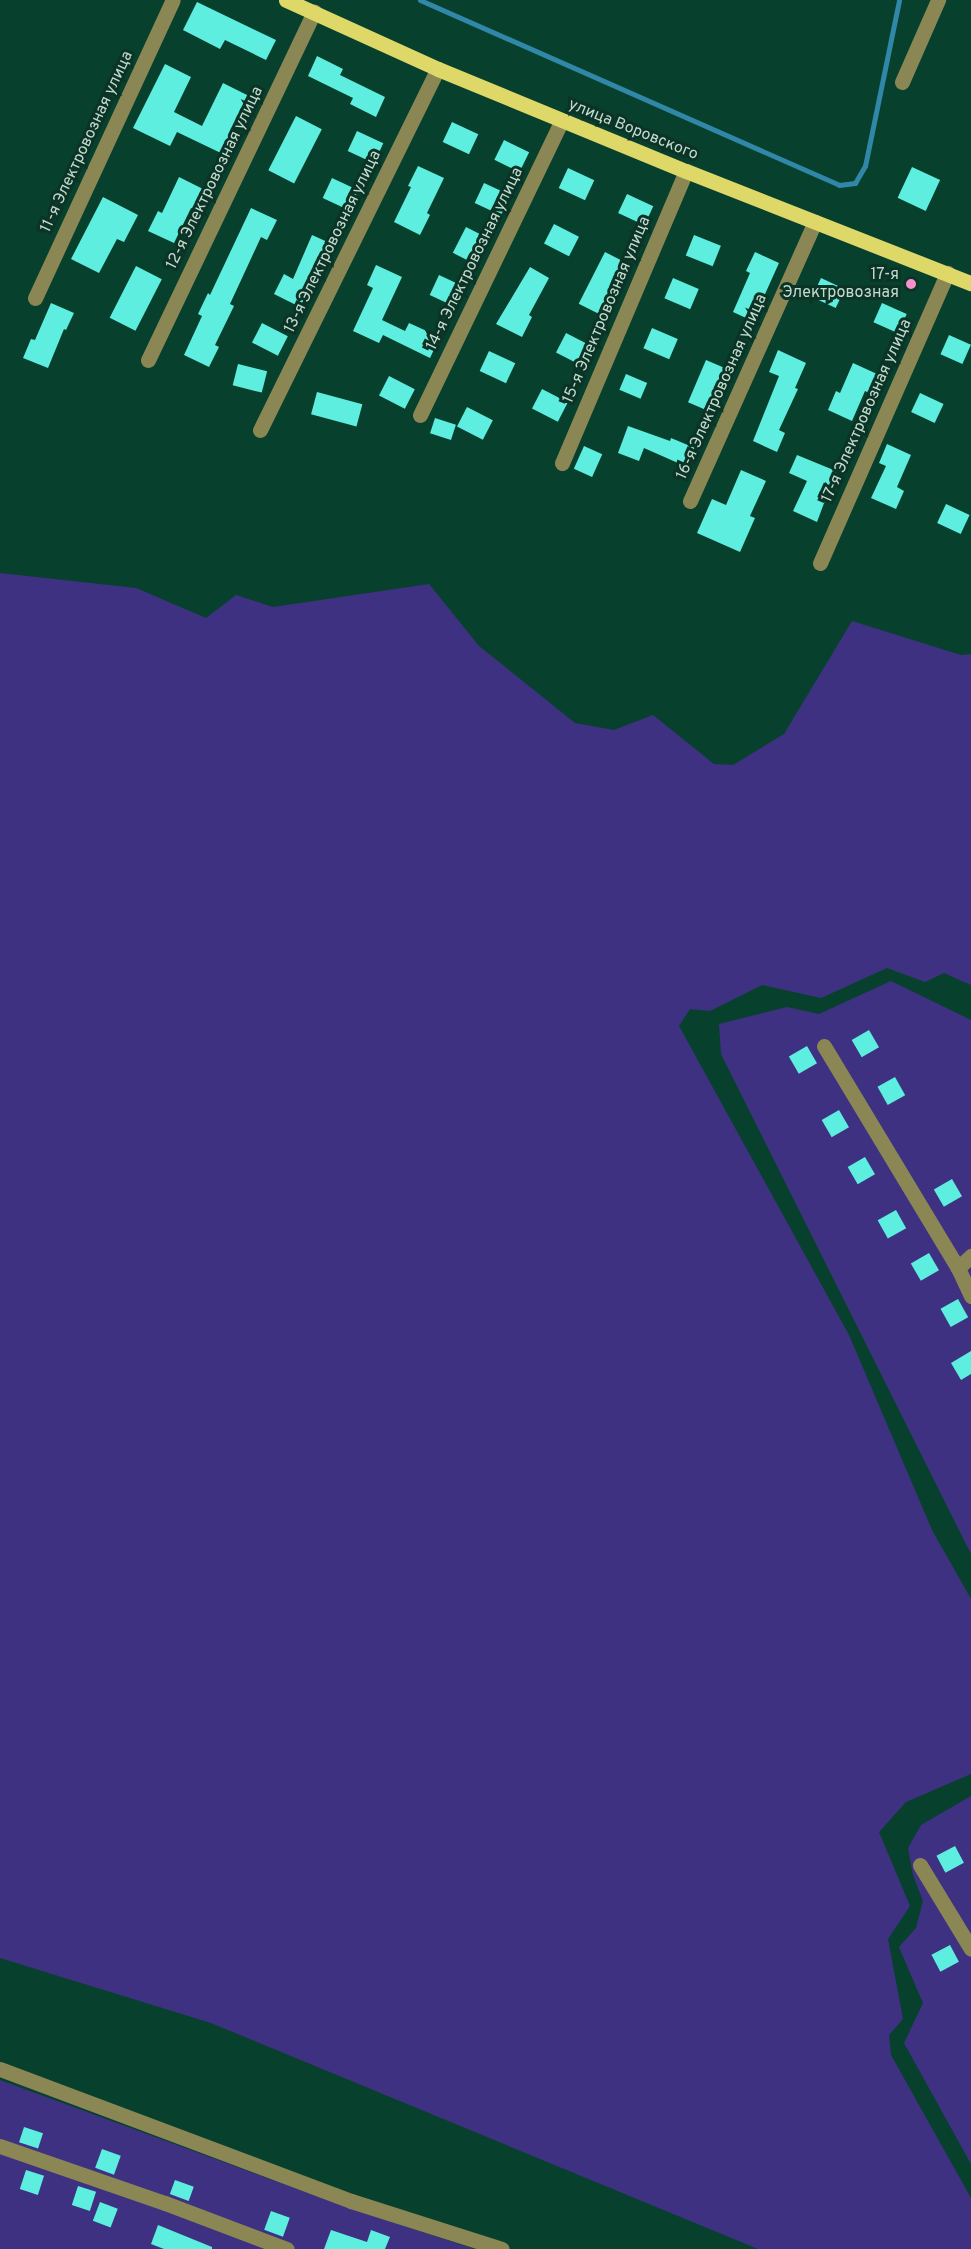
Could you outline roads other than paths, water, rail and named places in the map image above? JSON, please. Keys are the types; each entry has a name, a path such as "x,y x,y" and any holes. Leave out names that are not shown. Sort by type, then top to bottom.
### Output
{"main road":[{"name":"улица Воровского","path":"286,0 438,69 686,171 971,283"}],"street":[{"name":"11-я Электровозная улица","path":"35,298 173,0"},
{"path":"902,82 938,0"},
{"name":"12-я Электровозная улица","path":"148,360 314,12"},
{"name":"13-я Электровозная улица","path":"260,430 438,69"},
{"name":"14-я Электровозная улица","path":"420,414 562,120"},
{"name":"15-я Электровозная улица","path":"562,463 686,171"},
{"name":"16-я Электровозная улица","path":"690,501 815,222"},
{"name":"17-я Электровозная улица","path":"820,563 947,273"},
{"path":"824,1046 958,1269 971,1296"},
{"path":"958,1269 971,1256"},
{"path":"920,1865 971,1949"},
{"path":"0,2069 351,2200 502,2249"},
{"path":"0,2146 287,2249"}],"waterway":[{"path":"420,0 839,185 855,183 865,166 899,0"}],"place":[{"name":"17-я Электровозная","path":"911,284"}]}
